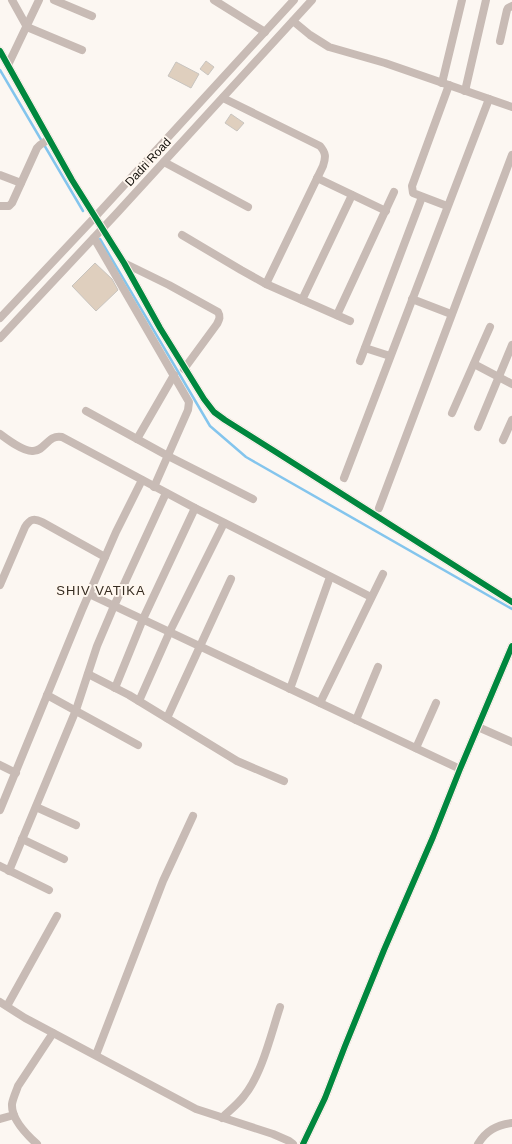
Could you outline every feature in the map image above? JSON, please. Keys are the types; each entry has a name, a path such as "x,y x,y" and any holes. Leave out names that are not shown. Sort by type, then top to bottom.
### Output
{"street":[{"path":"12,0 27,27 82,50"},
{"path":"8,65 27,27 38,0"},
{"path":"54,0 92,16"},
{"path":"214,0 265,32"},
{"name":"Dadri Road","path":"0,318 294,0"},
{"name":"Dadri Road","path":"0,338 94,238 312,0"},
{"path":"447,206 413,193 412,186 446,84 462,0"},
{"path":"466,91 486,0"},
{"path":"500,41 507,10 512,6"},
{"path":"293,21 310,35 330,47 385,63 512,107"},
{"path":"0,50 45,141 103,228 184,369 214,412 512,602"},
{"path":"223,98 320,146 324,151 326,158 266,284"},
{"path":"344,478 489,98"},
{"path":"0,206 9,206 12,203 34,154 45,141"},
{"path":"379,508 512,155"},
{"path":"164,162 248,207"},
{"path":"0,175 20,183"},
{"path":"317,178 386,211"},
{"path":"337,316 394,192"},
{"path":"302,300 352,195"},
{"path":"360,361 422,197"},
{"path":"182,235 266,284 350,321"},
{"path":"94,238 186,396 189,406 154,487"},
{"path":"124,263 169,285 218,312 220,315 220,319 217,324 184,369"},
{"path":"412,299 452,314"},
{"path":"452,413 490,327"},
{"path":"478,427 512,345"},
{"path":"365,348 390,356"},
{"path":"474,364 512,384"},
{"path":"137,440 174,375"},
{"path":"86,411 137,440 253,499"},
{"path":"503,440 512,420"},
{"path":"0,434 11,442 32,452 38,450 54,437 62,437 224,524 371,597"},
{"path":"0,810 2,799 16,773 88,594 142,480"},
{"path":"9,871 76,710 97,646 166,493"},
{"path":"115,688 143,619 195,508"},
{"path":"0,585 22,532 31,520 42,522 105,557"},
{"path":"139,701 170,631 224,524"},
{"path":"320,703 383,574"},
{"path":"290,689 330,577"},
{"path":"167,718 232,579"},
{"path":"88,594 170,631 460,768"},
{"path":"303,1144 325,1098 460,768 512,646"},
{"path":"356,720 378,667"},
{"path":"88,674 139,701 237,761 284,781"},
{"path":"48,695 138,745"},
{"path":"416,748 436,703"},
{"path":"478,727 512,742"},
{"path":"0,764 16,773"},
{"path":"36,807 76,825"},
{"path":"96,1055 163,881 193,816"},
{"path":"22,839 64,859"},
{"path":"0,866 50,890"},
{"path":"58,916 3,1004 53,1033 196,1109 273,1134 293,1144"},
{"path":"222,1118 245,1096 261,1065 280,1007"},
{"path":"38,1144 21,1126 14,1115 12,1105 18,1086 53,1033"},
{"path":"0,1119 14,1115"},
{"path":"478,1144 492,1128 512,1123"}],"building":[{"path":"206,61 214,67 208,75 200,69"},
{"path":"176,62 199,74 191,88 168,76"},
{"path":"231,114 244,123 237,131 225,123"},
{"path":"95,263 112,279 118,290 96,311 72,286"}],"waterway":[{"path":"0,70 83,211"},
{"path":"100,239 210,426 246,457 512,609"}],"cycle path":[{"path":"0,51 72,180 124,263 160,328 204,399 214,412 512,602"},
{"path":"303,1144 325,1098 384,950 433,837 512,646"}],"district":[{"name":"SHIV VATIKA","path":"101,590"}]}
